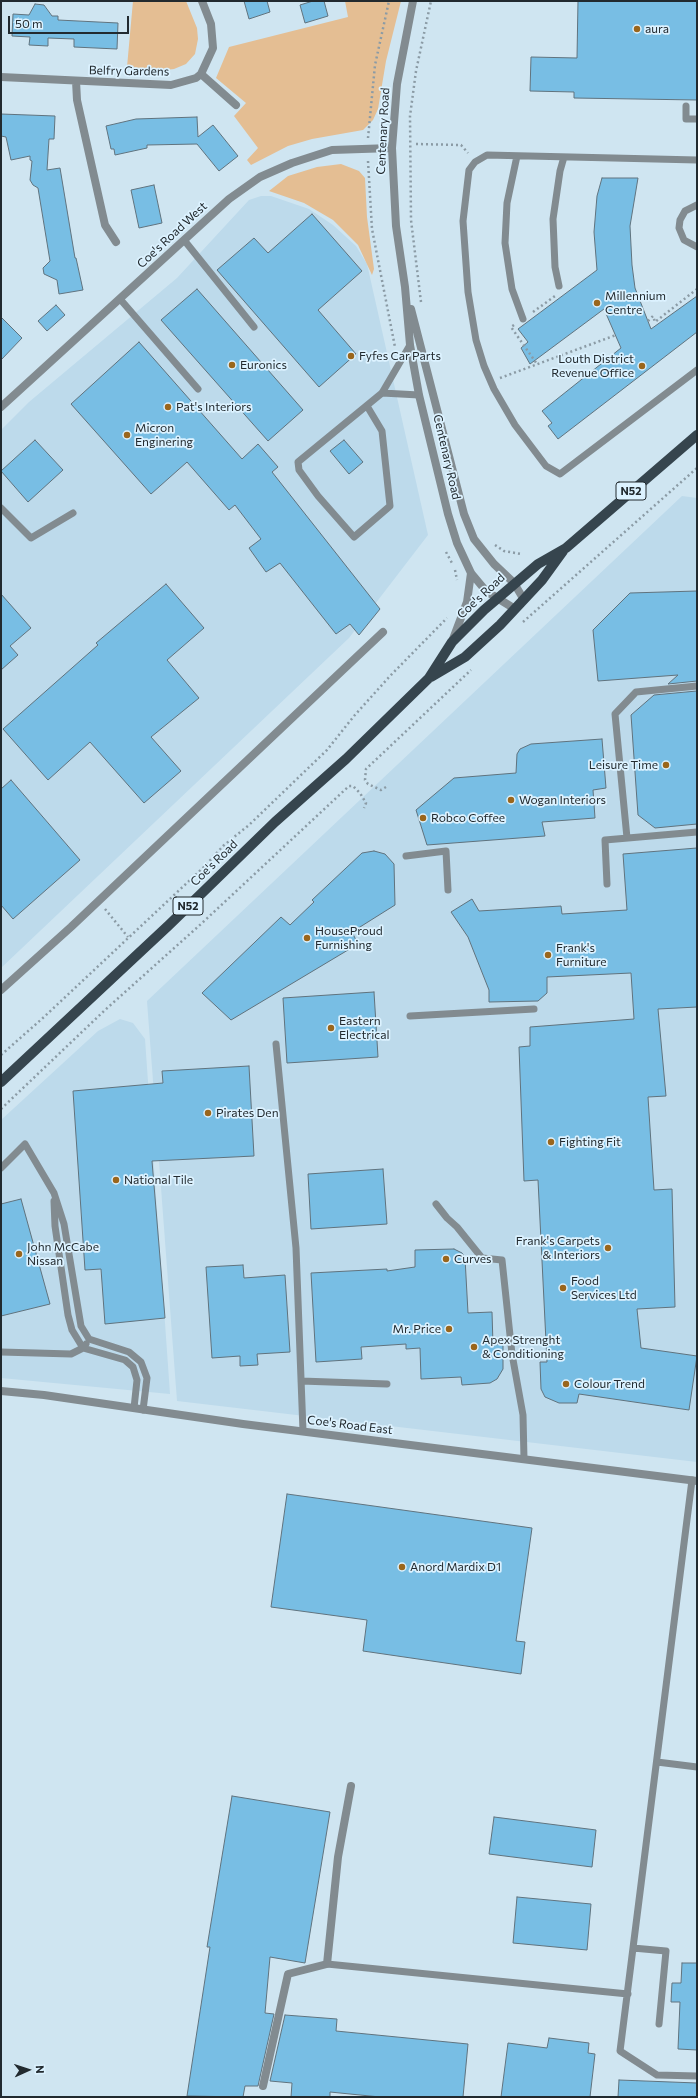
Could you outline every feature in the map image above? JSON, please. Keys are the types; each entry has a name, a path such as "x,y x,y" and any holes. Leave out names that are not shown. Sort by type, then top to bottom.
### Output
{"main road":[{"name":"Coe's Road","path":"1,1082 169,926 275,822 346,759 429,678 452,642 514,583 538,564 566,548 697,435"},
{"name":"Coe's Road","path":"429,678 465,657 524,600 542,580 566,548"}],"street":[{"path":"202,1 211,24 213,48 201,74 236,105"},
{"name":"Centenary Road","path":"413,1 397,84 392,148 396,226 405,287 410,346 419,395 448,514 457,543 471,573 486,591 515,609"},
{"name":"Belfry Gardens","path":"1,77 171,85 196,78 201,74"},
{"path":"76,81 78,100 105,225 116,242"},
{"name":"Coe's Road West","path":"1,407 229,199 260,177 313,155 332,150 392,148"},
{"name":"Centenary Road","path":"405,287 464,514 474,539 494,564 514,583 524,600"},
{"path":"452,642 467,602 471,573"},
{"path":"1,990 99,901 383,632"},
{"name":"Coe's Road East","path":"1,1391 44,1395 143,1410 694,1481"},
{"path":"263,2086 288,1974 327,1964 338,1857 351,1786"}],"lane":[{"path":"686,106 686,119 697,119"},
{"path":"697,160 487,155 475,162 469,170 466,183 463,221 464,246 472,319 476,340 491,382 503,405 527,442 546,466 560,474 697,370"},
{"path":"516,156 507,203 505,243 512,289 523,319"},
{"path":"559,286 555,267 553,219 560,171 564,157"},
{"path":"697,205 684,211 680,220 679,228 684,240 697,247"},
{"path":"184,240 254,327"},
{"path":"120,299 198,389"},
{"path":"367,406 382,431 390,506 354,537 318,496 299,470 298,462 382,393 410,346"},
{"path":"382,393 419,395"},
{"path":"1,508 31,538 73,513"},
{"path":"627,838 614,714 636,692 697,686"},
{"path":"607,884 605,840 697,832"},
{"path":"406,856 446,851 448,890"},
{"path":"410,1016 534,1010"},
{"path":"276,1044 296,1248 303,1431"},
{"path":"1,1168 25,1144 54,1193 64,1224 77,1314 81,1326 89,1340 129,1352 141,1362 147,1378 143,1410"},
{"path":"54,1193 55,1226 68,1315 72,1330 83,1348 124,1360 133,1367 137,1380 134,1408"},
{"path":"436,1204 482,1258 502,1260 512,1354 523,1415 524,1459"},
{"path":"1,1352 71,1354 83,1348 89,1340"},
{"path":"301,1381 387,1384"},
{"path":"694,1481 620,2051 657,2075 697,2076"},
{"path":"657,1762 697,1767"},
{"path":"634,1948 666,1951 659,2024"},
{"path":"327,1964 628,1994"}],"path":[{"path":"389,1 375,66 367,148 372,229 398,364"},
{"path":"422,305 411,220 410,116 416,71 431,1"},
{"path":"416,144 460,145 475,162"},
{"path":"648,321 653,316 655,322 697,289"},
{"path":"491,382 616,335"},
{"path":"520,624 697,468"},
{"path":"494,544 504,551 521,554"},
{"path":"444,545 448,558 455,569 458,585"},
{"path":"1,1055 327,750 354,716 448,616"},
{"path":"386,787 381,790 368,784 365,780 366,769 474,667"},
{"path":"1,1109 105,1010 201,924 348,786 353,786 360,793 366,803 364,808"},
{"path":"99,901 128,937"}],"shaded area":[{"path":"133,1 186,1 197,28 198,39 195,54 186,64 174,69 166,70 127,67"},
{"path":"345,1 401,1 386,61 378,109 373,120 363,130 312,139 288,146 251,165 247,160 258,148 234,116 246,103 216,78 229,47 348,17"},
{"path":"341,164 359,171 365,178 367,217 374,269 372,275 358,245 333,220 304,203 269,191 288,176 317,167"},
{"path":"261,196 271,196 309,209 333,225 356,246 367,264 428,535 349,638 1,968 1,430 29,402 177,278 249,200"},
{"path":"682,496 697,498 697,1462 177,1401 147,1001"},
{"path":"120,1019 133,1023 145,1039 170,1394 1,1378 1,1120 98,1031"}],"building":[{"path":"244,1 267,1 270,12 249,19"},
{"path":"313,1 324,1 328,16 305,23 300,5"},
{"name":"aura","path":"578,1 697,1 697,100 574,98 574,92 530,91 531,57 577,58"},
{"path":"35,4 44,5 52,16 58,16 58,20 118,23 117,49 74,47 74,39 48,38 48,46 29,45 30,37 12,36 13,14 29,15"},
{"path":"1,114 55,116 54,139 49,139 47,170 60,168 75,258 83,290 59,294 57,280 44,274 43,268 50,261 38,188 33,185 30,180 32,161 30,160 30,156 11,160 6,137 1,136"},
{"path":"197,117 198,137 213,125 238,156 219,171 197,144 147,145 147,148 115,155 114,149 111,149 106,126 136,119"},
{"name":"Millennium Centre","path":"602,178 638,178 630,226 632,265 635,288 651,329 697,296 697,332 558,439 548,426 552,423 542,411 621,348 604,309 530,364 521,348 528,342 518,329 597,270 594,232 597,196"},
{"path":"154,185 162,223 139,228 131,190"},
{"path":"312,214 362,271 318,310 356,354 319,387 217,270 254,238 268,253"},
{"name":"Euronics","path":"197,289 303,410 268,441 161,320"},
{"path":"56,305 65,315 47,331 38,321"},
{"path":"1,317 22,338 1,360"},
{"path":"139,342 242,459 258,444 278,467 272,472 380,609 359,635 350,624 336,634 280,563 266,572 249,548 261,539 235,505 229,510 187,462 151,494 71,404"},
{"path":"35,440 63,470 28,502 1,471"},
{"path":"344,440 363,462 349,474 330,451"},
{"path":"166,584 204,628 167,660 199,698 151,737 181,771 144,803 90,742 48,780 3,729 98,645 96,643"},
{"path":"697,591 697,681 668,684 678,675 598,681 593,630 630,593"},
{"path":"1,594 31,628 10,646 18,655 1,670"},
{"name":"Leisure Time","path":"697,691 697,824 655,828 638,815 631,715 654,695"},
{"name":"Wogan Interiors","path":"602,739 606,788 593,790 595,818 542,822 545,836 427,845 416,810 454,778 516,773 517,754 520,749 531,744"},
{"path":"11,780 80,860 13,919 1,905 1,789"},
{"name":"Frank's Carpets & Interiors","path":"697,848 697,1007 658,1009 666,1096 648,1097 654,1190 672,1189 675,1307 637,1309 641,1348 697,1356 689,1410 579,1394 577,1403 559,1403 545,1397 541,1389 540,1362 547,1362 538,1180 524,1181 519,1047 530,1046 530,1027 634,1019 631,973 547,977 547,993 538,1001 489,1002 489,990 468,937 451,912 472,899 479,911 561,906 562,914 627,910 623,854"},
{"name":"HouseProud Furnishing","path":"374,851 385,854 394,864 395,905 352,932 358,944 231,1020 202,993 281,917 290,925 314,902 312,900 362,853"},
{"name":"Eastern Electrical","path":"374,992 378,1057 287,1063 283,998"},
{"name":"National Tile","path":"249,1066 254,1156 152,1161 165,1318 105,1324 101,1269 85,1270 73,1091 163,1083 162,1071"},
{"path":"383,1169 387,1224 311,1229 308,1174"},
{"name":"John McCabe Nissan","path":"21,1199 50,1304 1,1316 1,1204"},
{"path":"454,1249 462,1253 465,1258 468,1313 492,1312 493,1345 503,1344 503,1369 497,1379 490,1383 462,1385 461,1377 421,1379 420,1348 406,1349 406,1344 361,1347 362,1359 316,1362 311,1273 387,1269 387,1271 415,1267 415,1250"},
{"path":"243,1265 244,1278 285,1275 290,1352 257,1354 258,1365 240,1366 240,1356 212,1358 206,1267"},
{"name":"Anord Mardix D1","path":"287,1494 532,1528 516,1641 525,1642 521,1674 363,1651 367,1620 271,1607"},
{"path":"232,1796 330,1812 305,1963 270,1957 265,2013 274,2014 258,2086 245,2086 243,2097 187,2096 210,1947 207,1947"},
{"path":"494,1817 596,1830 592,1867 489,1854"},
{"path":"517,1897 591,1904 587,1950 513,1943"},
{"path":"682,1963 697,1963 697,2050 678,2049 680,2002 671,2002 672,1983 681,1983"},
{"path":"285,2015 337,2019 336,2031 468,2044 463,2097 380,2097 330,2092 330,2097 291,2097 292,2083 270,2081"},
{"path":"549,2038 589,2043 588,2053 595,2054 590,2097 501,2097 508,2043 547,2048"},
{"path":"619,2080 697,2083 697,2097 618,2097"}],"place":[{"name":"aura","path":"637,29"},
{"name":"Millennium Centre","path":"597,303"},
{"name":"Fyfes Car Parts","path":"351,356"},
{"name":"Euronics","path":"232,365"},
{"name":"Louth District Revenue Office","path":"642,366"},
{"name":"Pat's Interiors","path":"168,407"},
{"name":"Micron Enginering","path":"127,435"},
{"name":"Leisure Time","path":"666,765"},
{"name":"Wogan Interiors","path":"511,800"},
{"name":"Robco Coffee","path":"423,818"},
{"name":"HouseProud Furnishing","path":"307,938"},
{"name":"Frank's Furniture","path":"548,955"},
{"name":"Eastern Electrical","path":"331,1028"},
{"name":"Pirates Den","path":"208,1113"},
{"name":"Fighting Fit","path":"551,1142"},
{"name":"National Tile","path":"116,1180"},
{"name":"Frank's Carpets & Interiors","path":"608,1248"},
{"name":"John McCabe Nissan","path":"19,1254"},
{"name":"Curves","path":"446,1259"},
{"name":"Food Services Ltd","path":"563,1288"},
{"name":"Mr. Price","path":"449,1329"},
{"name":"Apex Strenght & Conditioning","path":"474,1347"},
{"name":"Colour Trend","path":"566,1384"},
{"name":"Anord Mardix D1","path":"402,1567"}]}
